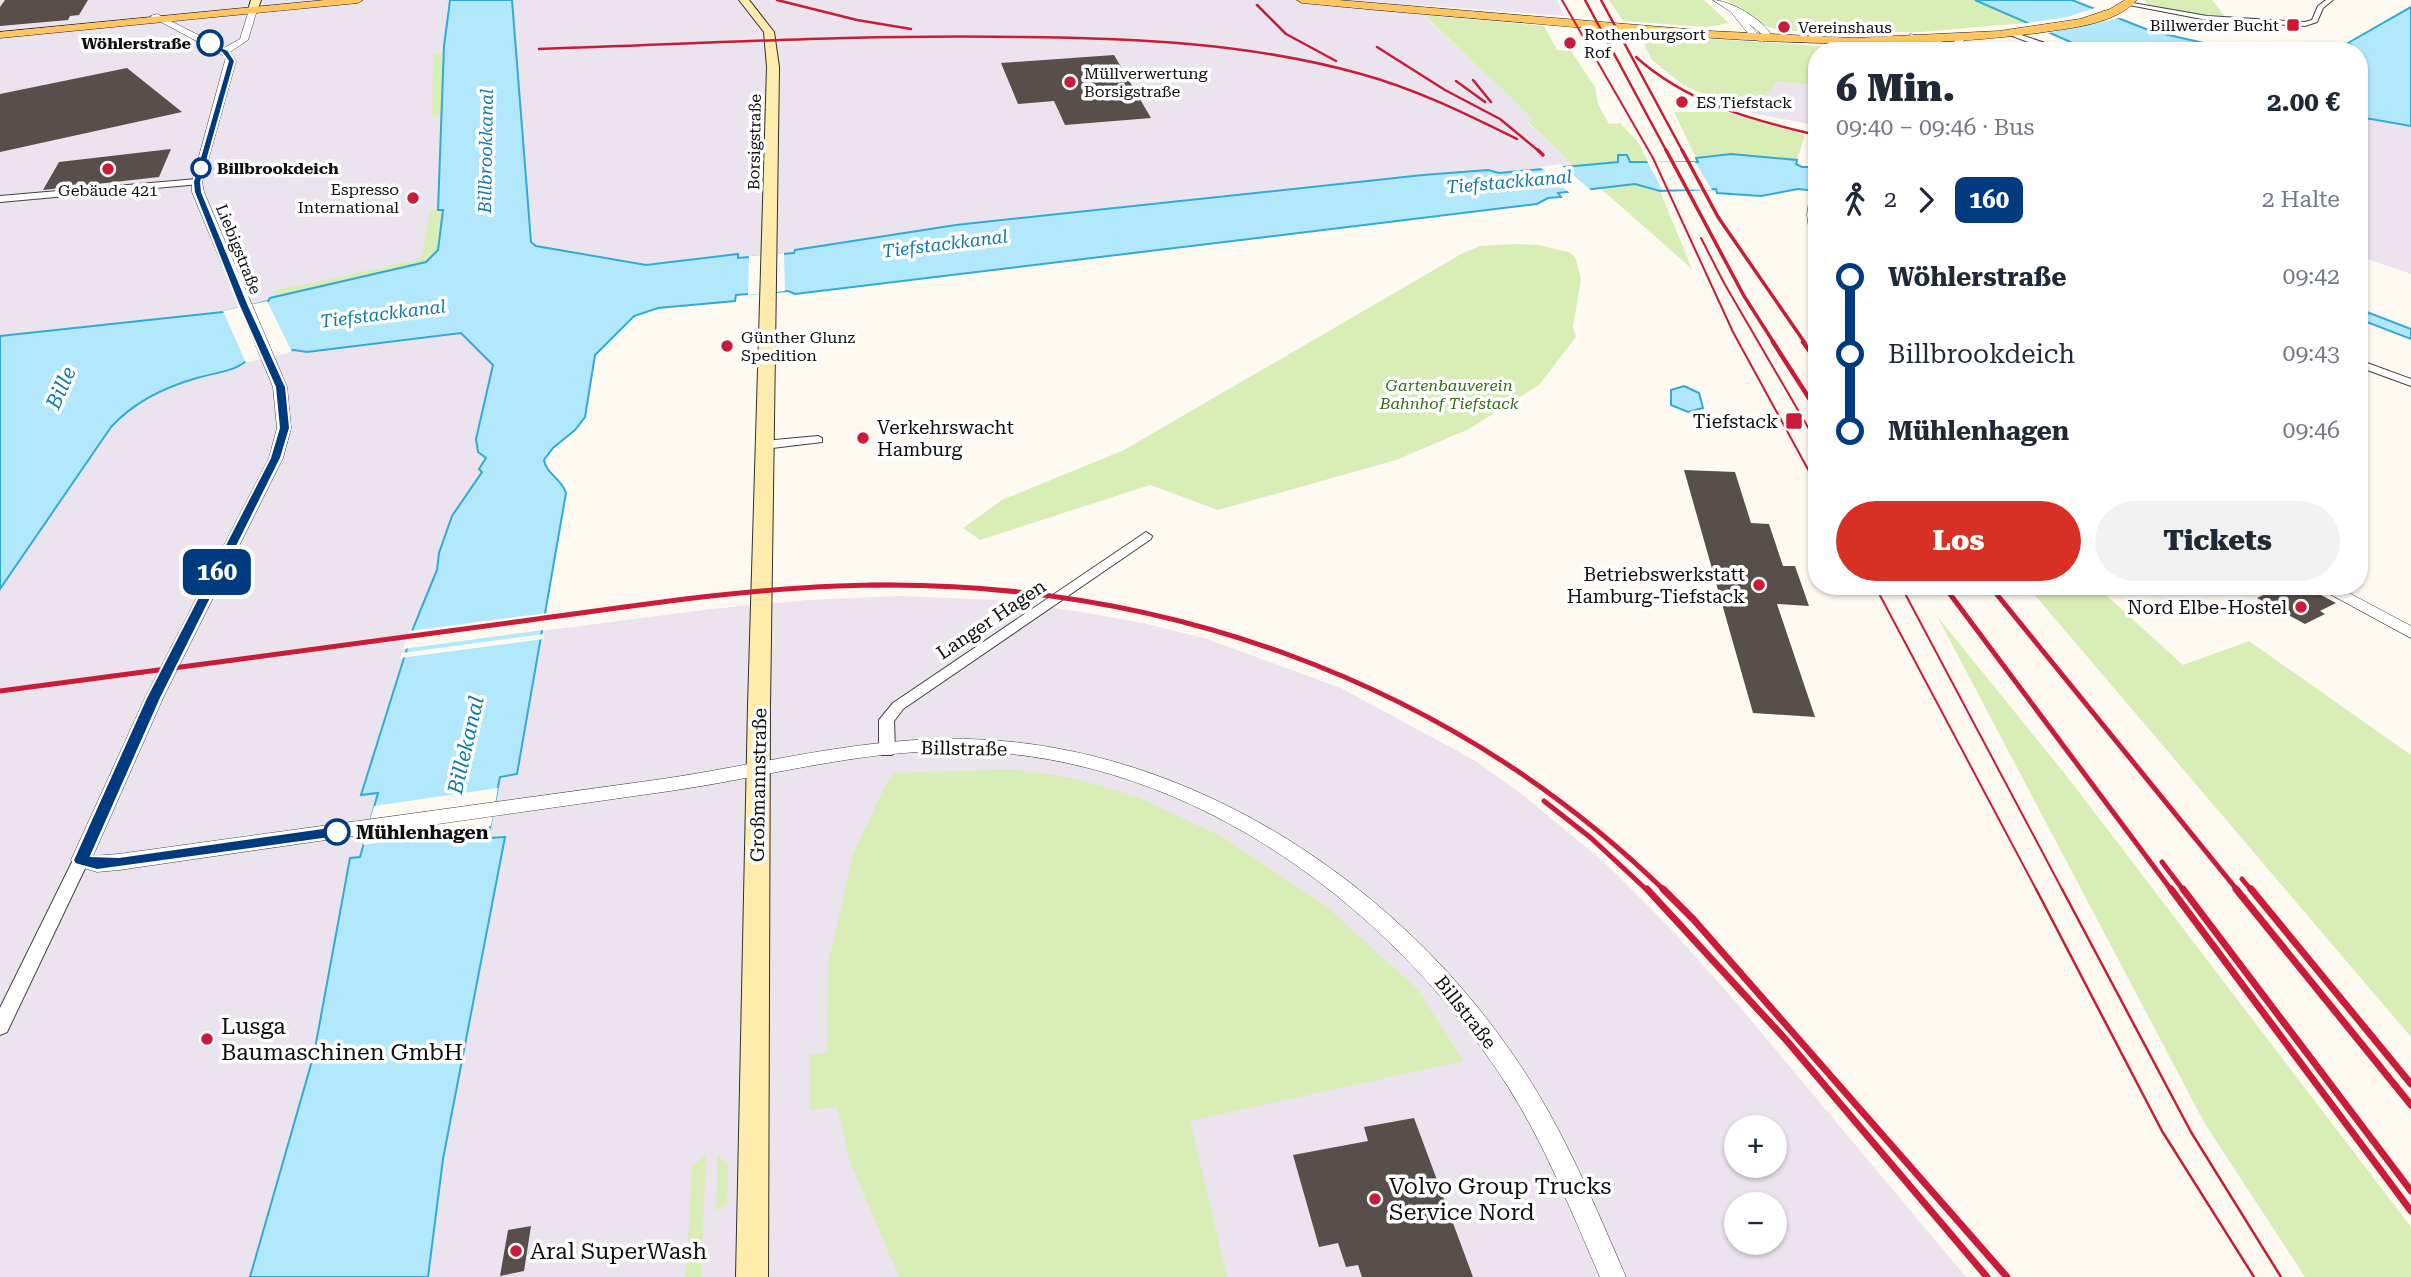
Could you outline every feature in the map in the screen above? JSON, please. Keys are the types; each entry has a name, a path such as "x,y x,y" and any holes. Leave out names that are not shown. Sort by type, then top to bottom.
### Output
{"main road":[{"path":"0,32 317,0"},
{"path":"254,5 358,0"},
{"name":"Borsigstraße","path":"744,0 770,36 773,66 767,293"},
{"path":"1303,0 1665,31 1761,36 1912,39 1987,31 2009,33"},
{"path":"1972,42 2087,20 2126,4"},
{"path":"1912,39 1920,42"},
{"name":"Großmannstraße","path":"752,1277 767,293"}],"street":[{"path":"1717,0 1761,36"},
{"path":"2126,4 2207,18 2300,24 2315,21 2320,7 2330,0"},
{"path":"225,51 244,40 254,5"},
{"path":"1735,13 1761,36"},
{"path":"0,199 197,182 231,61 225,51 157,17"},
{"path":"2009,33 2034,42"},
{"name":"Liebigstraße","path":"81,860 154,698 276,458 284,428 280,387 203,208 197,182"},
{"path":"2368,366 2411,383"},
{"path":"764,445 818,440"},
{"name":"Langer Hagen","path":"887,751 886,720 898,706 1146,536"},
{"path":"2340,595 2411,633"},
{"name":"Billstraße","path":"81,860 97,864 119,862 942,745 1016,748 1087,761 1155,782 1273,839 1350,892 1405,939 1480,1027 1514,1076 1545,1129 1613,1277"},
{"path":"0,1027 81,860"}],"shaded area":[{"path":"0,0 450,0 447,8 439,210 426,262 270,298 268,301 223,312 0,336"},
{"path":"512,0 1557,0 1565,16 1418,5 1424,16 1535,120 1527,122 1574,166 1499,173 1488,170 1423,175 956,225 795,250 795,253 737,258 737,254 646,265 536,246 531,242"},
{"path":"1775,82 1808,84 1808,124 1742,111 1760,100"},
{"path":"2368,119 2411,126 2411,274 2368,259"},
{"path":"461,333 493,365 476,439 486,458 479,469 482,472 452,516 439,553 437,570 414,626 361,794 378,793 360,857 350,859 314,1054 250,1277 0,1277 0,589 111,427 134,406 155,393 238,367 245,362 294,350 307,351"},
{"path":"900,596 995,600 1143,623 1207,639 1341,688 1474,760 1519,792 1603,861 1672,930 1735,1001 1966,1277 428,1277 443,1159 505,837 488,839 500,777 517,774 541,631 711,609 808,600"}],"green space":[{"path":"1609,0 1704,0 1729,23 1706,27 1623,21"},
{"path":"1726,0 1975,0 2027,23 1921,32 1784,31 1765,26"},
{"path":"2145,0 2212,0 2226,17 2190,15 2148,6"},
{"path":"1424,15 1544,26 1557,50 1571,51 1595,87 1598,104 1609,124 1620,123 1638,142 1648,162 1629,162 1627,155 1618,155 1618,162 1574,166 1527,121 1534,120"},
{"path":"1639,34 1808,45 1808,84 1775,82 1765,95 1742,111 1683,85 1652,60"},
{"path":"445,53 442,115 432,117 433,55"},
{"path":"1674,112 1726,112 1805,135 1797,160 1731,154 1696,158"},
{"path":"1635,184 1660,191 1692,269 1600,188"},
{"path":"443,209 438,250 426,262 276,296 273,291 421,259 430,211"},
{"name":"Gartenbauverein Bahnhof Tiefstack","path":"1539,245 1571,253 1576,259 1581,279 1573,327 1576,337 1539,385 1469,429 1396,460 1218,510 1150,485 980,540 963,528 1002,500 1124,450 1463,253 1480,246"},
{"path":"2035,595 2106,595 2183,665 2249,641 2411,755 2411,1037"},
{"path":"1937,616 2069,779 2411,1227 2411,1277 2305,1277 2205,1124"},
{"path":"1012,769 1074,778 1138,797 1222,837 1325,905 1417,989 1464,1061 1190,1121 1227,1277 899,1277 850,1162 837,1107 810,1110 809,1055 827,1052 828,965 853,854 887,782 894,773"},
{"path":"706,1155 701,1277 686,1277 692,1166"},
{"path":"718,1155 728,1165 727,1204 716,1211"}],"water":[{"path":"450,0 512,0 531,242 536,246 646,265 738,254 738,258 794,253 795,250 956,225 1423,175 1488,170 1499,173 1618,162 1618,155 1627,155 1630,162 1698,162 1696,158 1731,154 1797,160 1796,164 1808,167 1808,190 1798,189 1761,196 1717,193 1716,189 1660,191 1635,184 1558,193 1561,197 1548,198 1537,204 795,294 788,291 736,295 735,301 658,308 634,316 595,355 585,417 544,460 566,493 517,774 500,777 488,838 505,837 443,1159 428,1277 250,1277 314,1054 350,858 360,857 378,793 361,795 414,626 437,570 439,553 452,516 482,472 479,469 486,458 478,452 476,439 493,365 461,333 307,352 294,350 245,362 162,391 130,410 111,427 0,589 0,336 223,312 268,301 270,298 426,262 438,250 443,210 438,210 444,46"},
{"path":"1975,0 2072,0 2151,31 2199,42 2071,42"},
{"path":"2411,7 2411,126 2368,119 2368,42 2350,42"},
{"path":"2368,312 2411,329 2411,339 2368,322"},
{"path":"1684,386 1699,393 1703,408 1688,412 1671,405 1671,390"}],"pier":[{"path":"2098,7 2124,17 2044,34 2020,24 2067,17"},
{"path":"1647,161 1695,162 1712,190 1662,189"},
{"path":"1560,164 1593,192 1572,195 1540,167"},
{"path":"784,253 785,291 748,295 749,256"},
{"path":"267,301 292,352 246,363 223,311"},
{"path":"547,613 544,630 403,649 409,631"},
{"path":"544,634 543,639 400,658 402,653"},
{"path":"498,788 491,826 363,845 374,806"}],"building":[{"path":"5,0 88,0 79,15 70,16 68,20 0,26 0,7"},
{"name":"Müllverwertung Borsigstraße","path":"1114,55 1151,118 1065,125 1054,101 1018,104 1001,63"},
{"path":"127,68 182,112 0,152 0,94"},
{"name":"Gebäude 421","path":"171,149 159,177 43,190 59,162"},
{"name":"Betriebswerkstatt Hamburg-Tiefstack","path":"1684,470 1735,472 1751,523 1769,524 1783,566 1795,566 1809,606 1777,604 1815,717 1753,713"},
{"name":"Nord Elbe-Hostel","path":"2263,595 2321,595 2336,603 2320,611 2325,614 2305,624 2257,598"},
{"name":"Volvo Group Trucks Service Nord","path":"1414,1118 1473,1277 1362,1277 1358,1265 1346,1267 1338,1243 1319,1247 1293,1155 1368,1141 1364,1127"},
{"name":"Aral SuperWash","path":"531,1226 524,1271 500,1276 508,1230"}],"tram line":[{"path":"1562,0 1653,158 1733,332 1808,469"},
{"path":"1701,238 1724,283 1808,427"},
{"path":"1880,595 2037,891"},
{"path":"1906,595 2063,891"},
{"path":"2036,889 2162,1131 2254,1277"},
{"path":"2062,889 2191,1132 2281,1277"}],"railway":[{"path":"777,0 857,20 911,29"},
{"path":"1585,0 1667,152"},
{"path":"1601,0 1683,152"},
{"path":"1257,5 1286,34 1336,61"},
{"path":"539,49 960,36 1192,44 1277,55 1361,74 1460,111 1517,139"},
{"path":"1377,47 1445,90 1500,119 1540,152"},
{"path":"1636,57 1675,85 1717,106 1808,133"},
{"path":"1473,80 1491,102"},
{"path":"1456,81 1485,102"},
{"path":"1666,150 1744,296 1774,343"},
{"path":"1682,150 1718,217 1805,343"},
{"path":"1540,152 1543,155"},
{"path":"1773,342 1808,397"},
{"path":"1803,342 1808,349"},
{"path":"869,585 895,585"},
{"path":"0,691 757,591 838,586 953,587 1066,598 1176,620 1284,653 1387,696 1485,751 1578,815 1665,891"},
{"path":"1951,595 2172,891"},
{"path":"1997,595 2238,891"},
{"path":"1544,801 1591,838 1648,891"},
{"path":"2162,862 2184,891"},
{"path":"2242,879 2252,891"},
{"path":"1647,889 1787,1041 1987,1277"},
{"path":"2171,889 2411,1211"},
{"path":"2183,889 2411,1191"},
{"path":"2236,889 2411,1105"},
{"path":"2251,889 2411,1084"},
{"path":"1665,891 1694,920 2007,1277"}],"bus line":[{"name":"160","path":"210,43 225,51 231,61 197,182 198,192 280,387 284,428 276,458 154,698 81,860 97,864 119,862 337,832"}],"place":[{"name":"Billwerder Bucht","path":"2293,25"},
{"name":"Vereinshaus","path":"1784,27"},
{"name":"Wöhlerstraße","path":"210,43"},
{"name":"Rothenburgsort Rof","path":"1570,43"},
{"name":"Müllverwertung Borsigstraße","path":"1070,82"},
{"name":"ES Tiefstack","path":"1682,102"},
{"name":"Billbrookdeich","path":"201,168"},
{"name":"Gebäude 421","path":"108,169"},
{"name":"Espresso International","path":"413,198"},
{"name":"Günther Glunz Spedition","path":"727,346"},
{"name":"Tiefstack","path":"1794,421"},
{"name":"Verkehrswacht Hamburg","path":"863,438"},
{"name":"Betriebswerkstatt Hamburg-Tiefstack","path":"1759,585"},
{"name":"Nord Elbe-Hostel","path":"2301,607"},
{"name":"Mühlenhagen","path":"337,832"},
{"name":"Lusga Baumaschinen GmbH","path":"207,1039"},
{"name":"Volvo Group Trucks Service Nord","path":"1375,1199"},
{"name":"Aral SuperWash","path":"516,1251"}],"water label":[{"name":"Billbrookkanal","path":"486,151"},
{"name":"Tiefstackkanal","path":"1509,182"},
{"name":"Tiefstackkanal","path":"945,244"},
{"name":"Tiefstackkanal","path":"383,314"},
{"name":"Bille","path":"61,388"},
{"name":"Billekanal","path":"466,745"}]}
